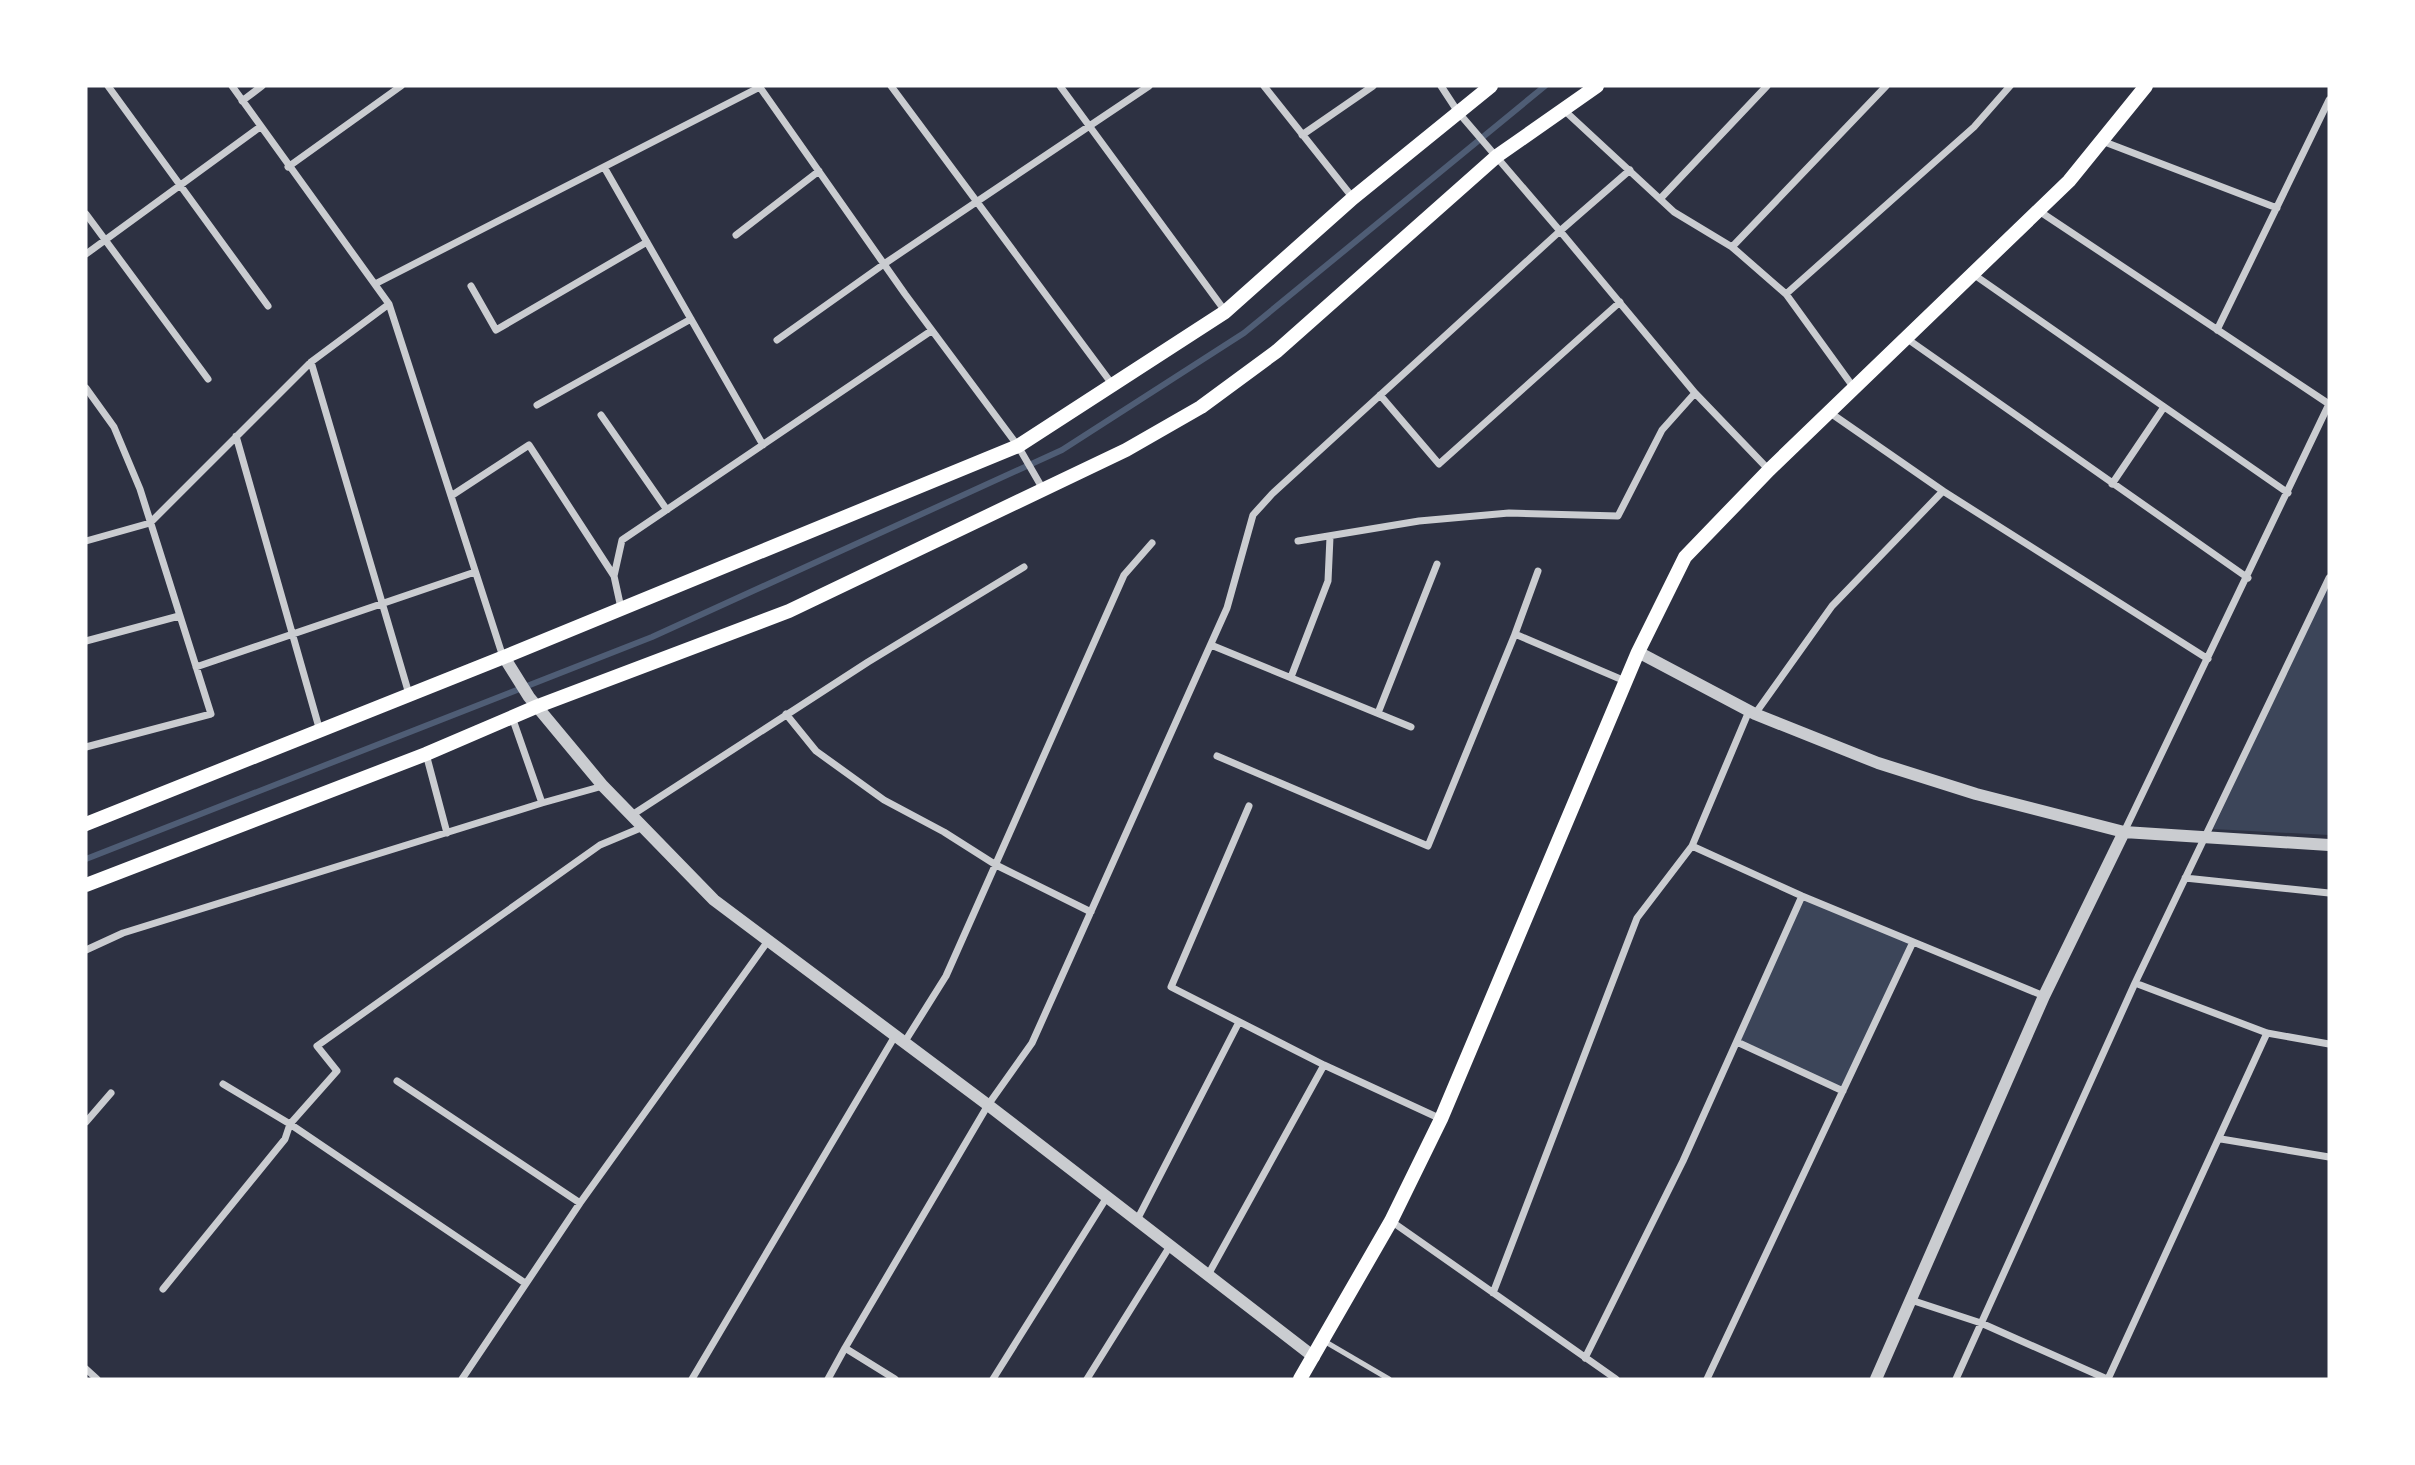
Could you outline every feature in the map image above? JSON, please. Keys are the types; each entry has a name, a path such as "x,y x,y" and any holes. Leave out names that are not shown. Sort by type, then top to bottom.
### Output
{"main road":[{"path":"86,824 504,657 1018,446 1225,312 1353,198 1461,116 1491,86"},
{"path":"86,885 426,754 512,717 534,701 789,611 1201,407 1255,367 1495,153 1565,111 1597,86"},
{"path":"1300,1379 1391,1221 1441,1119 1625,681 1685,557 1769,470 2069,181 2146,86"}],"street":[{"path":"108,86 268,306"},
{"path":"232,86 389,304 504,657 534,701 603,786 715,900 988,1105 1314,1357"},
{"path":"242,101 262,86"},
{"path":"288,167 401,86"},
{"path":"891,86 1112,384"},
{"path":"1060,86 1225,312"},
{"path":"777,340 884,264 1149,86"},
{"path":"1264,86 1353,198"},
{"path":"1301,135 1373,86"},
{"path":"1441,86 1461,116 1695,393 1769,470"},
{"path":"1660,199 1767,86"},
{"path":"1732,247 1886,86"},
{"path":"1786,293 1974,127 2010,86"},
{"path":"375,284 760,87 931,331 1029,461 1041,486"},
{"path":"2217,330 2329,100"},
{"path":"1565,111 1674,212 1732,247 1786,293 1854,388"},
{"path":"86,254 260,127"},
{"path":"2101,141 2277,208"},
{"path":"604,167 763,445"},
{"path":"828,1379 988,1105 1032,1043 1227,608 1253,515 1272,494 1380,395 1630,170"},
{"path":"736,234 819,171"},
{"path":"1877,1379 2044,996 2248,578 2329,404 2038,210"},
{"path":"86,214 208,379"},
{"path":"471,286 495,330 647,242"},
{"path":"1973,274 2288,493"},
{"path":"1380,395 1438,464 1619,302"},
{"path":"86,541 150,523 311,362 389,304"},
{"path":"537,405 691,319"},
{"path":"614,576 622,540 931,331"},
{"path":"1906,338 2248,578"},
{"path":"311,362 410,694"},
{"path":"86,388 114,427 140,489 211,714 86,747"},
{"path":"1298,541 1419,521 1509,513 1618,516 1662,430 1695,393"},
{"path":"2112,484 2164,407"},
{"path":"1829,412 1943,491 2208,659"},
{"path":"601,415 667,510"},
{"path":"236,436 320,731"},
{"path":"451,496 528,445 614,576 621,608"},
{"path":"1493,1293 1636,918 1692,846 1752,713 1832,606 1943,491"},
{"path":"1291,677 1328,581 1330,537"},
{"path":"692,1379 899,1040 946,976 1124,575 1152,544"},
{"path":"1378,713 1437,564"},
{"path":"632,815 786,714 1024,567"},
{"path":"1217,756 1428,846 1538,571"},
{"path":"196,667 475,572"},
{"path":"1956,1379 2135,982 2329,578"},
{"path":"86,641 179,616"},
{"path":"1515,634 1625,681"},
{"path":"1211,645 1411,727"},
{"path":"1638,652 1752,713 1891,767 1976,794 2124,832 2329,845"},
{"path":"786,714 816,751 884,800 944,832 996,865 1091,912"},
{"path":"512,717 542,803"},
{"path":"426,754 447,833"},
{"path":"86,950 123,933 603,786"},
{"path":"1249,806 1171,987 1324,1065 1441,1119"},
{"path":"163,1289 285,1139 290,1124 337,1071 317,1046 600,845 643,827"},
{"path":"1692,846 1802,896 2044,996"},
{"path":"2185,878 2329,893"},
{"path":"1586,1358 1683,1161 1802,896"},
{"path":"462,1379 580,1203 768,941"},
{"path":"1707,1379 1913,942"},
{"path":"2135,982 2267,1033 2329,1044"},
{"path":"1137,1220 1239,1021"},
{"path":"1911,1300 1981,1324 2107,1379 2221,1139 2267,1033"},
{"path":"1737,1042 1843,1091"},
{"path":"1208,1275 1324,1065"},
{"path":"397,1081 580,1203"},
{"path":"223,1084 290,1124 525,1283"},
{"path":"86,1122 111,1093"},
{"path":"2221,1139 2329,1157"},
{"path":"993,1379 1107,1197"},
{"path":"1391,1221 1616,1379"},
{"path":"1087,1379 1170,1246"},
{"path":"845,1348 895,1379"},
{"path":"86,1369 97,1379"}],"lane":[{"path":"1324,1341 1389,1379"}],"shaded area":[{"path":"2329,581 2329,835 2213,829"},
{"path":"1802,896 1913,942 1843,1091 1737,1042"}],"waterway":[{"path":"86,859 652,637 1062,450 1244,333 1545,86"}]}
